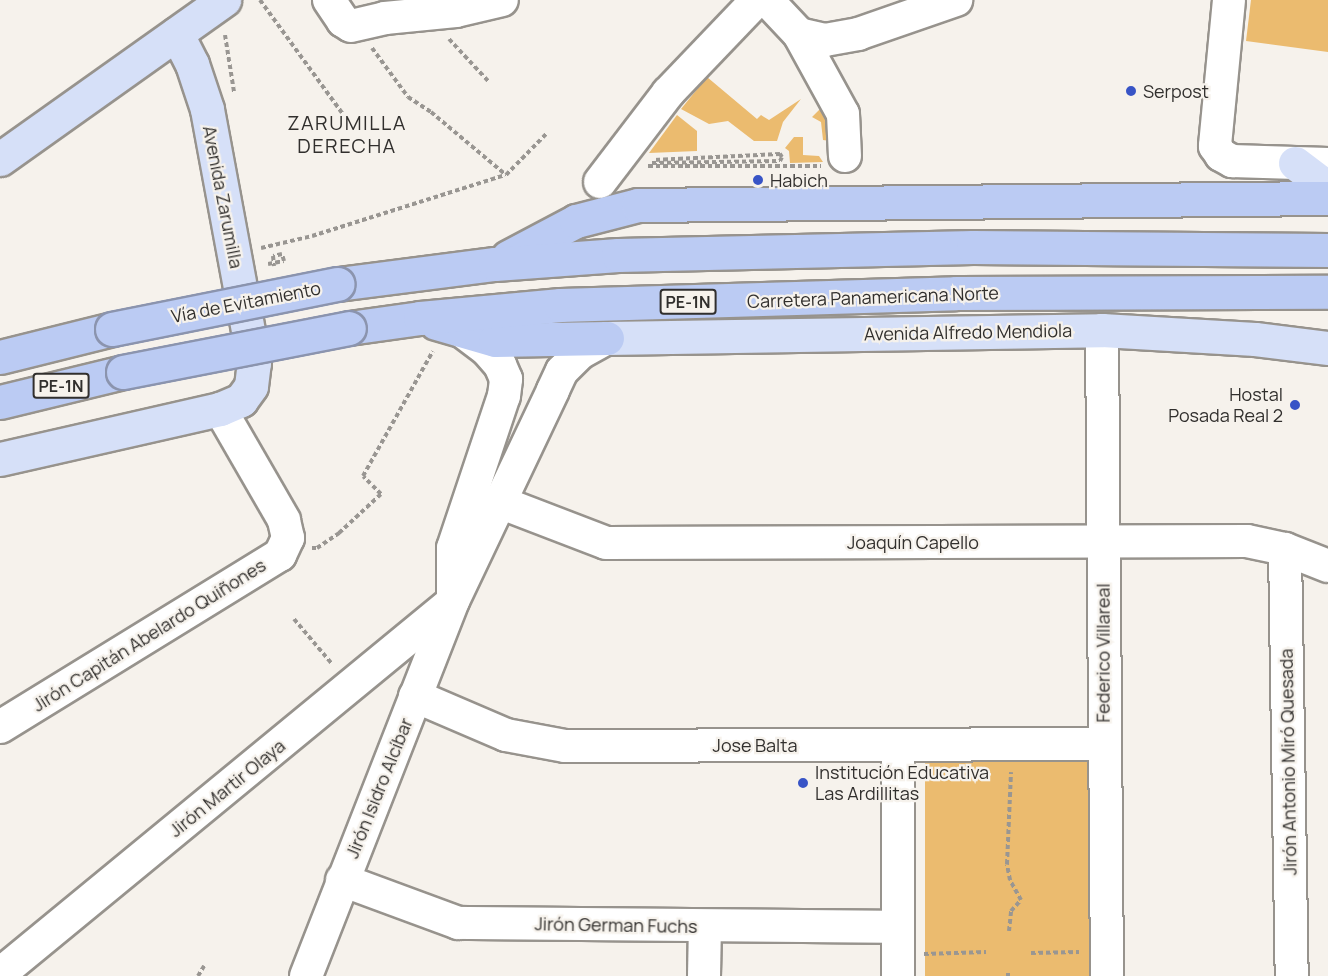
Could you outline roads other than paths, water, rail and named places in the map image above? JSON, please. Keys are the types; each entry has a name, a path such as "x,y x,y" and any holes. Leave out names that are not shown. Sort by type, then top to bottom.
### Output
{"highway":[{"path":"495,264 576,221 638,205 1328,198"},
{"name":"PE-1N","path":"495,264 618,255 973,247 1328,250"},
{"name":"Vía de Evitamiento","path":"0,357 112,329 338,284 495,264"},
{"name":"Carretera Panamericana Norte","path":"442,325 560,305 956,293 1328,292"},
{"path":"442,325 495,340 607,338"},
{"name":"PE-1N","path":"0,402 123,372 349,328 442,325"}],"main road":[{"path":"0,159 224,0"},
{"name":"Avenida Zarumilla","path":"0,459 220,409 243,398 254,376 207,109 192,64 177,34"},
{"path":"1295,163 1328,188"},
{"name":"Avenida Alfredo Mendiola","path":"607,338 1102,330 1255,339 1328,348"}],"street":[{"path":"329,0 343,21 351,26 385,18 456,11 502,0"},
{"path":"600,182 668,93 757,0"},
{"path":"767,0 799,34 843,114 835,161"},
{"path":"799,34 816,39 835,39 956,0"},
{"path":"1230,0 1215,146 1221,155 1232,161 1328,164"},
{"name":"Jirón Isidro Alcíbar","path":"442,325 487,350 500,365 506,379 504,396 453,548 453,601"},
{"name":"Federico Villareal","path":"1102,330 1107,964"},
{"name":"Jirón Isidro Alcíbar","path":"306,976 453,601 502,503 562,370 580,353 607,338"},
{"name":"Jirón Capitán Abelardo Quiñones","path":"0,727 280,555 288,538 284,520 220,409"},
{"name":"Joaquín Capello","path":"502,503 606,543 1247,541 1285,549 1328,566"},
{"name":"Jirón Antonio Miró Quesada","path":"1285,549 1292,976"},
{"name":"Jirón Martir Olaya","path":"3,972 453,601"},
{"name":"Jose Balta","path":"415,696 506,735 565,746 1104,744"},
{"path":"898,745 898,952"},
{"name":"Jirón German Fuchs","path":"342,880 458,923 705,926 898,952"},
{"path":"704,976 705,926"}],"place":[{"name":"Serpost","path":"1131,91"},
{"name":"Habich","path":"758,180"},
{"name":"Hostal Posada Real 2","path":"1295,405"},
{"name":"Institución Educativa Las Ardillitas","path":"803,783"}],"district":[{"name":"ZARUMILLA DERECHA","path":"347,134"}]}
